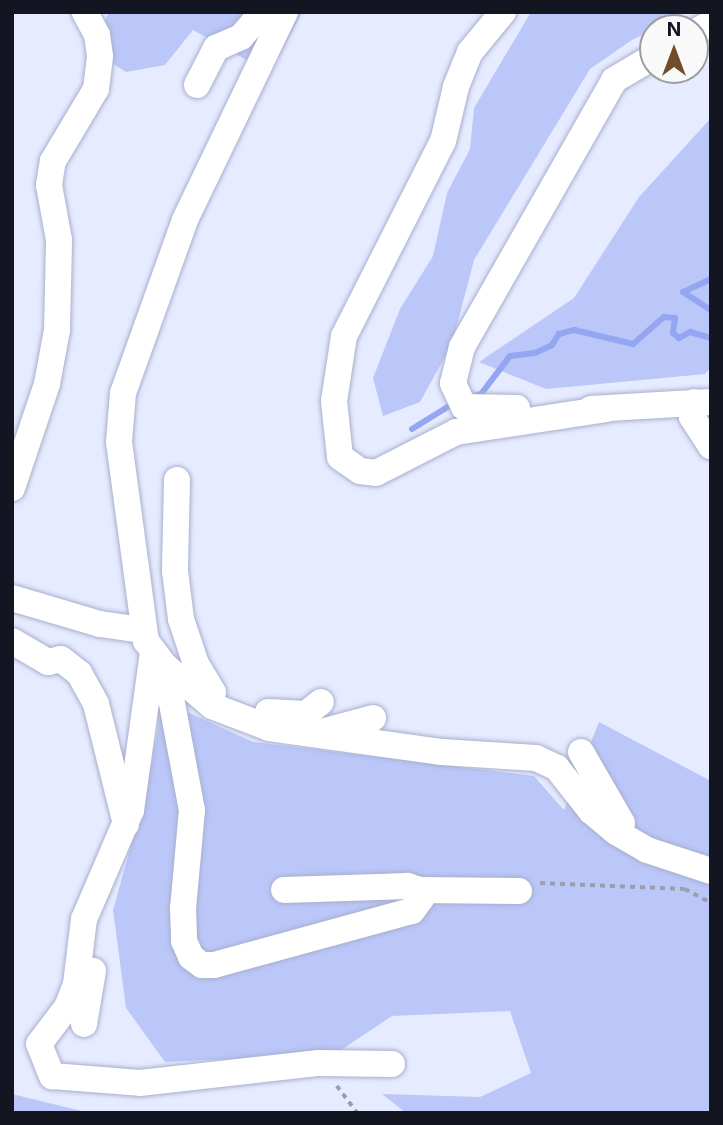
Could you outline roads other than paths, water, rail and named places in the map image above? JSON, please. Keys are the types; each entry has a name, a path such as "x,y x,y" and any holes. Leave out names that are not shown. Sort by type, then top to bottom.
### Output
{"street":[{"path":"12,488 47,384 57,330 59,240 49,186 53,161 96,89 100,56 97,35 85,12"},
{"path":"197,85 216,48 241,37 263,12"},
{"path":"285,12 185,220 123,393 119,442 153,649 192,810 183,908 184,941 191,957 202,965 214,965 412,911 420,904 419,890"},
{"path":"503,12 470,52 456,87 443,141 344,336 334,401 340,457 360,471 376,473 456,432 607,409 702,402"},
{"path":"607,409 464,407 453,383 462,347 614,79 639,65"},
{"path":"702,402 692,417 711,446"},
{"path":"177,480 175,571 181,619 203,688 212,706 269,728 442,752 536,758 556,768 591,811 616,832 667,857 711,871"},
{"path":"12,598 100,624 153,649 203,688 274,715 306,714 321,702"},
{"path":"12,641 48,662 61,659 79,673 96,704 126,826"},
{"path":"153,649 136,787 126,826 96,884 84,919 76,984 67,1007 39,1044 52,1076 140,1083 319,1063 392,1064"},
{"path":"314,734 373,718"},
{"path":"581,752 593,779 624,825 667,857"},
{"path":"84,1024 93,966 90,922 96,884"},
{"path":"284,890 408,886 419,890 519,891"}],"waterway":[{"path":"711,279 683,292 711,310"},
{"path":"471,397 481,394 510,356 535,353 552,345 559,334 574,330 633,344 664,317 675,318 673,333 679,338 690,332 711,338"},
{"path":"412,429 454,403"}]}
